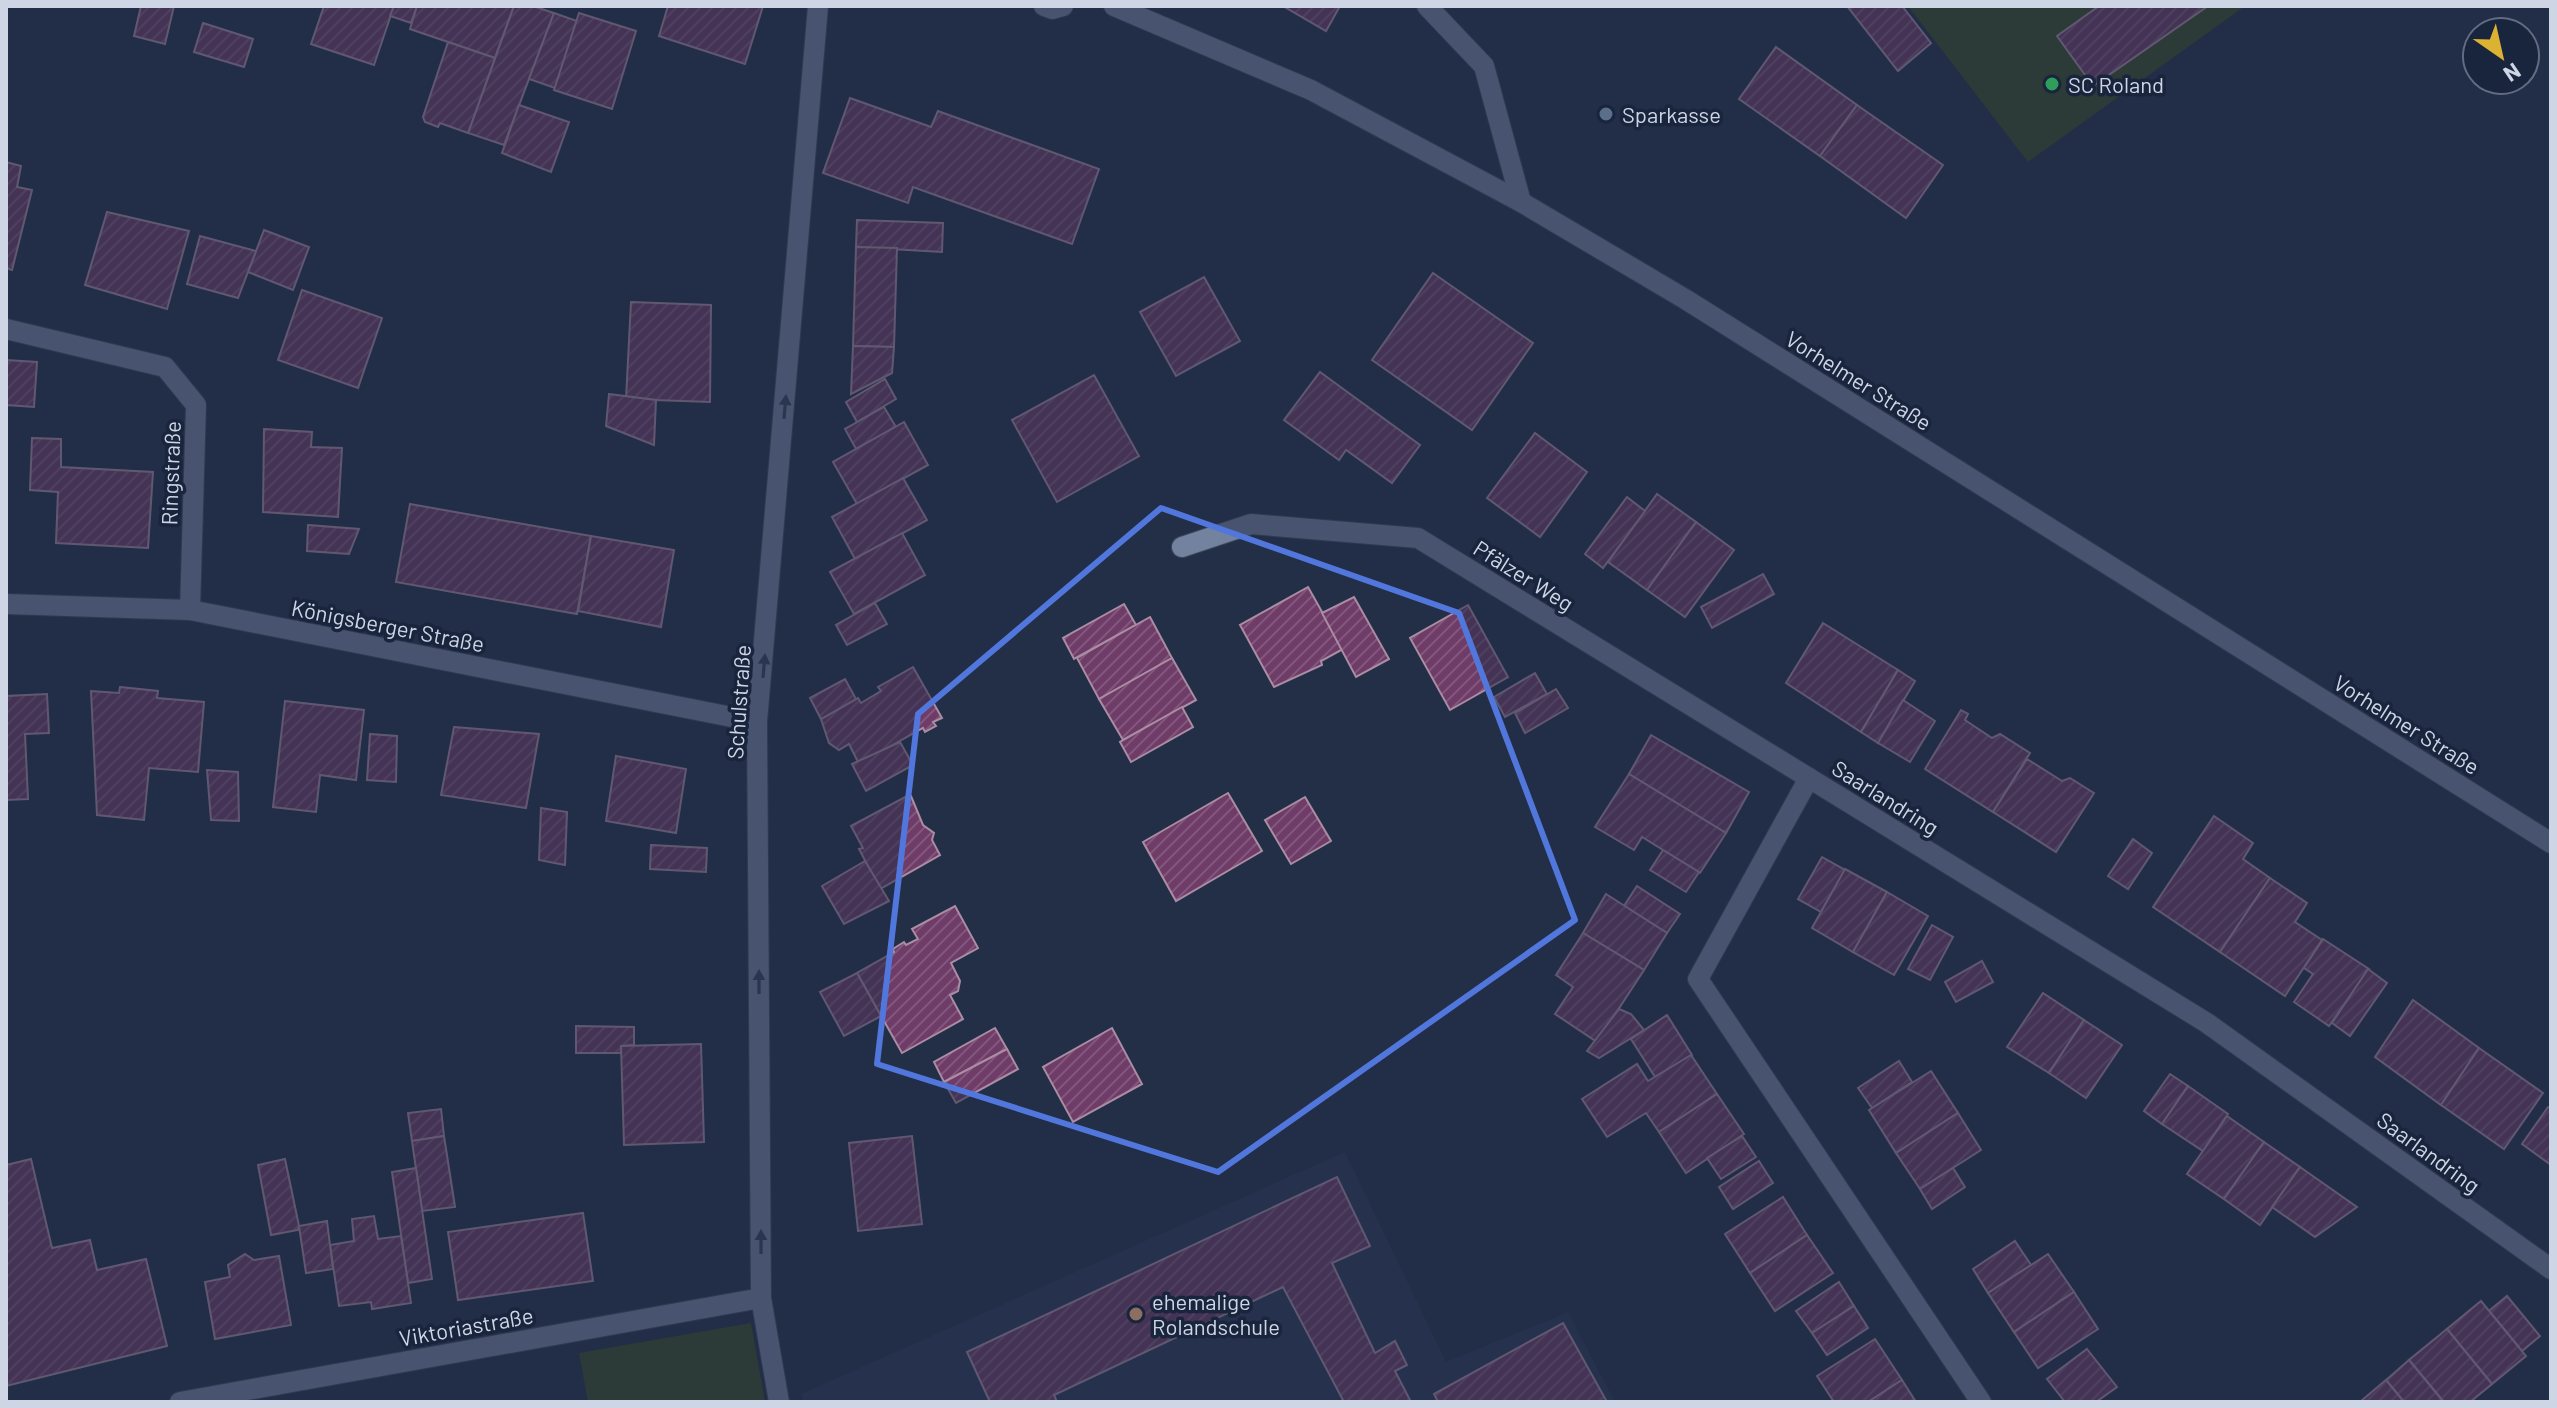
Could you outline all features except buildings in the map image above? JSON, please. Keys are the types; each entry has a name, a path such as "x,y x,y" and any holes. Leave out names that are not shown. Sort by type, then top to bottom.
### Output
{"street":[{"name":"Schulstraße","path":"779,1402 761,1298 757,722 818,6"},
{"path":"1044,6 1052,9 1063,6"},
{"name":"Vorhelmer Straße","path":"1114,6 1311,90 1521,202 1685,299 2551,843"},
{"path":"1427,6 1484,66 1521,202"},
{"name":"Ringstraße","path":"6,329 165,367 196,405 190,610"},
{"name":"Pfälzer Weg","path":"1182,547 1251,524 1418,538 1809,778"},
{"name":"Königsberger Straße","path":"6,604 190,610 757,722"},
{"name":"Saarlandring","path":"1981,1402 1698,979 1809,778 2207,1023 2551,1269"},
{"name":"Viktoriastraße","path":"180,1402 761,1298"}],"highlighted area":[{"path":"1161,508 1459,613 1575,920 1218,1172 877,1064 918,714"}],"shaded area":[{"path":"1345,1152 1446,1362 1568,1312 1615,1402 803,1402 801,1394"}],"green space":[{"name":"SC Roland","path":"1908,6 2245,6 2028,162"},
{"path":"751,1323 765,1402 588,1402 579,1353"}],"place":[{"name":"SC Roland","path":"2052,84"},
{"name":"Sparkasse","path":"1606,114"},
{"name":"ehemalige Rolandschule","path":"1136,1314"}]}
